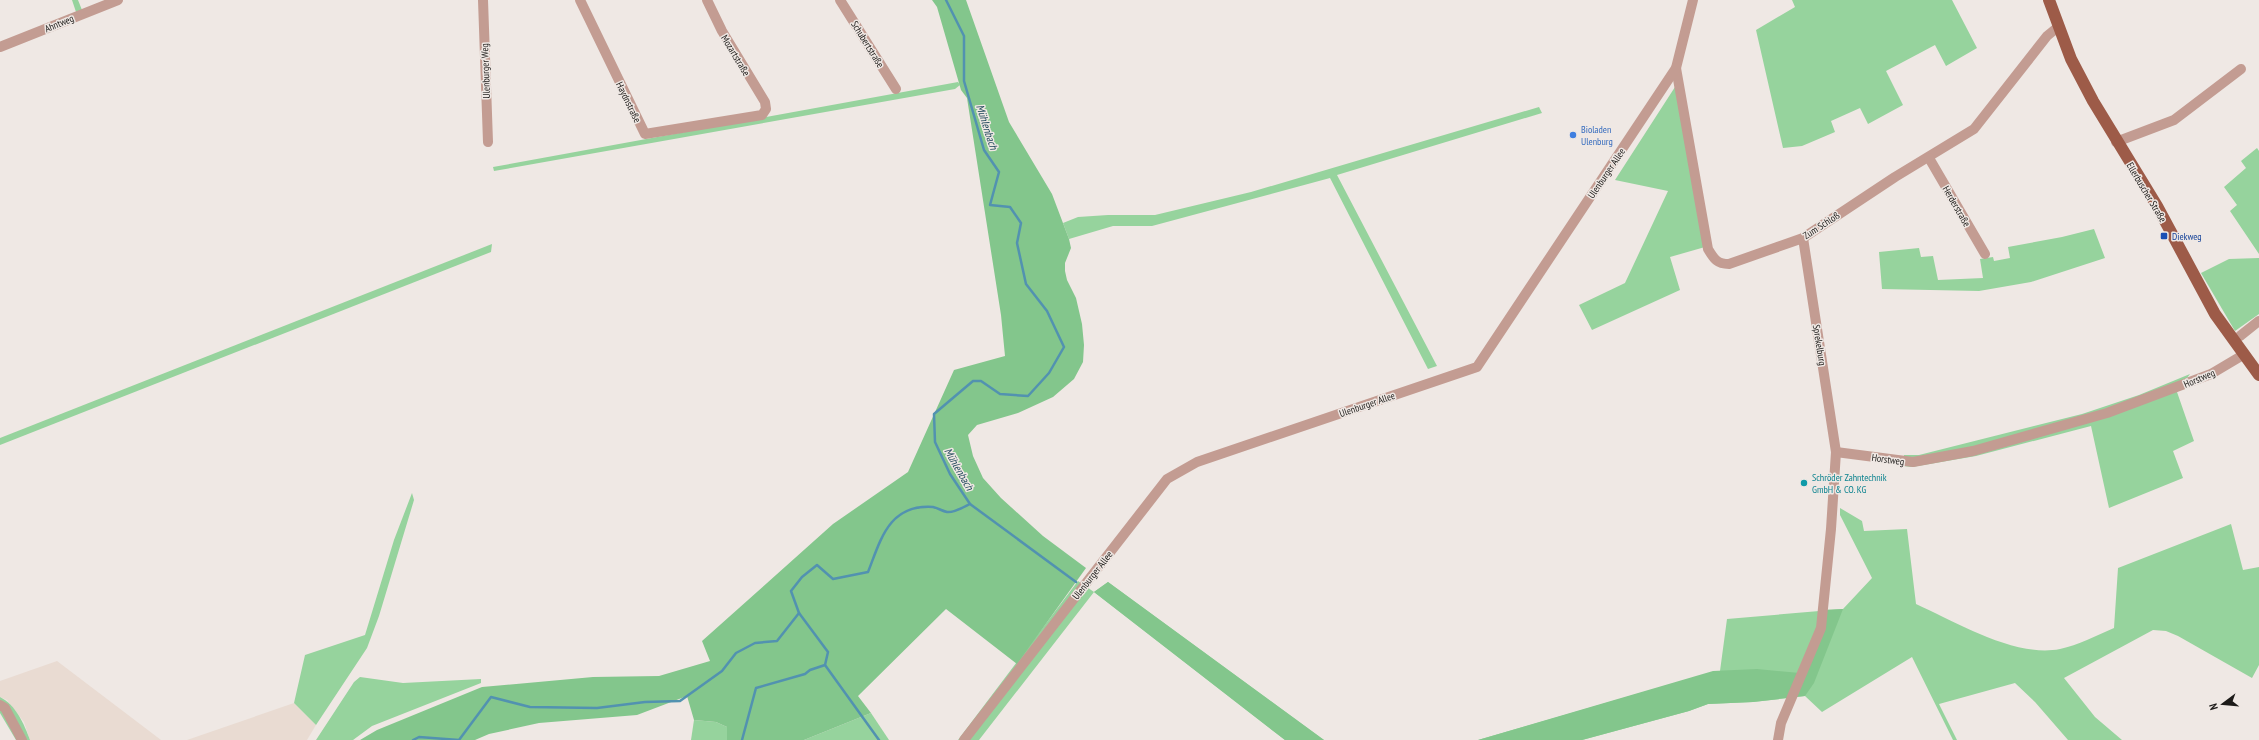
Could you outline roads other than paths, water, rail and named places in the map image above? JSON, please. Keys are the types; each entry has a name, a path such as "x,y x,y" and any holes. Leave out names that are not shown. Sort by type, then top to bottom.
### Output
{"main road":[{"name":"Ellerbuscher Straße","path":"2049,0 2058,27 2075,66 2116,142 2157,206 2215,314 2243,356 2259,375"}],"street":[{"name":"Ahntweg","path":"0,47 118,0"},
{"name":"Ulenburger Weg","path":"483,0 488,142"},
{"name":"Haydnstraße","path":"580,0 645,134 762,115 766,110"},
{"name":"Mozartstraße","path":"707,0 722,31 765,102 766,110"},
{"name":"Schubertstraße","path":"840,0 896,89"},
{"name":"Ulenburger Allee","path":"964,740 1167,479 1197,462 1477,367 1676,68 1693,0"},
{"name":"Zum Schloß","path":"1676,68 1708,249 1715,260 1721,264 1729,264 1803,238 1894,177 1929,158 1974,129 2047,36 2058,27"},
{"path":"2116,142 2174,120 2241,69"},
{"name":"Herderstraße","path":"1929,158 1985,254"},
{"name":"Sprekelburg","path":"1803,238 1836,452"},
{"path":"2240,336 2259,322"},
{"name":"Horstweg","path":"1836,452 1913,462 1973,451 2107,413 2211,374 2243,356"},
{"path":"1778,740 1781,723 1821,628 1831,529 1836,452"},
{"path":"0,704 5,708 22,740"}],"waterway":[{"name":"Mühlenbach","path":"742,740 756,688 805,674 810,670 825,665 828,652 799,613 791,591 802,577 817,565 833,579 868,572 877,548 889,526 906,511 918,508 933,507 945,512 953,512 970,504 950,474 935,442 934,414 973,381 981,381 1000,394 1028,396 1049,373 1064,347 1047,311 1026,284 1017,243 1021,223 1010,207 990,205 999,172 984,150 964,81 964,36 946,0"},
{"path":"970,504 1076,582"},
{"path":"413,740 419,737 459,740 491,697 530,707 597,708 645,702 680,701 722,671 736,653 755,643 777,641 799,613"},
{"path":"825,665 879,740"}],"place":[{"name":"Bioladen Ulenburg","path":"1573,135"},
{"name":"Diekweg","path":"2164,236"},
{"name":"Schröder Zahntechnik GmbH & CO. KG","path":"1804,483"}]}
